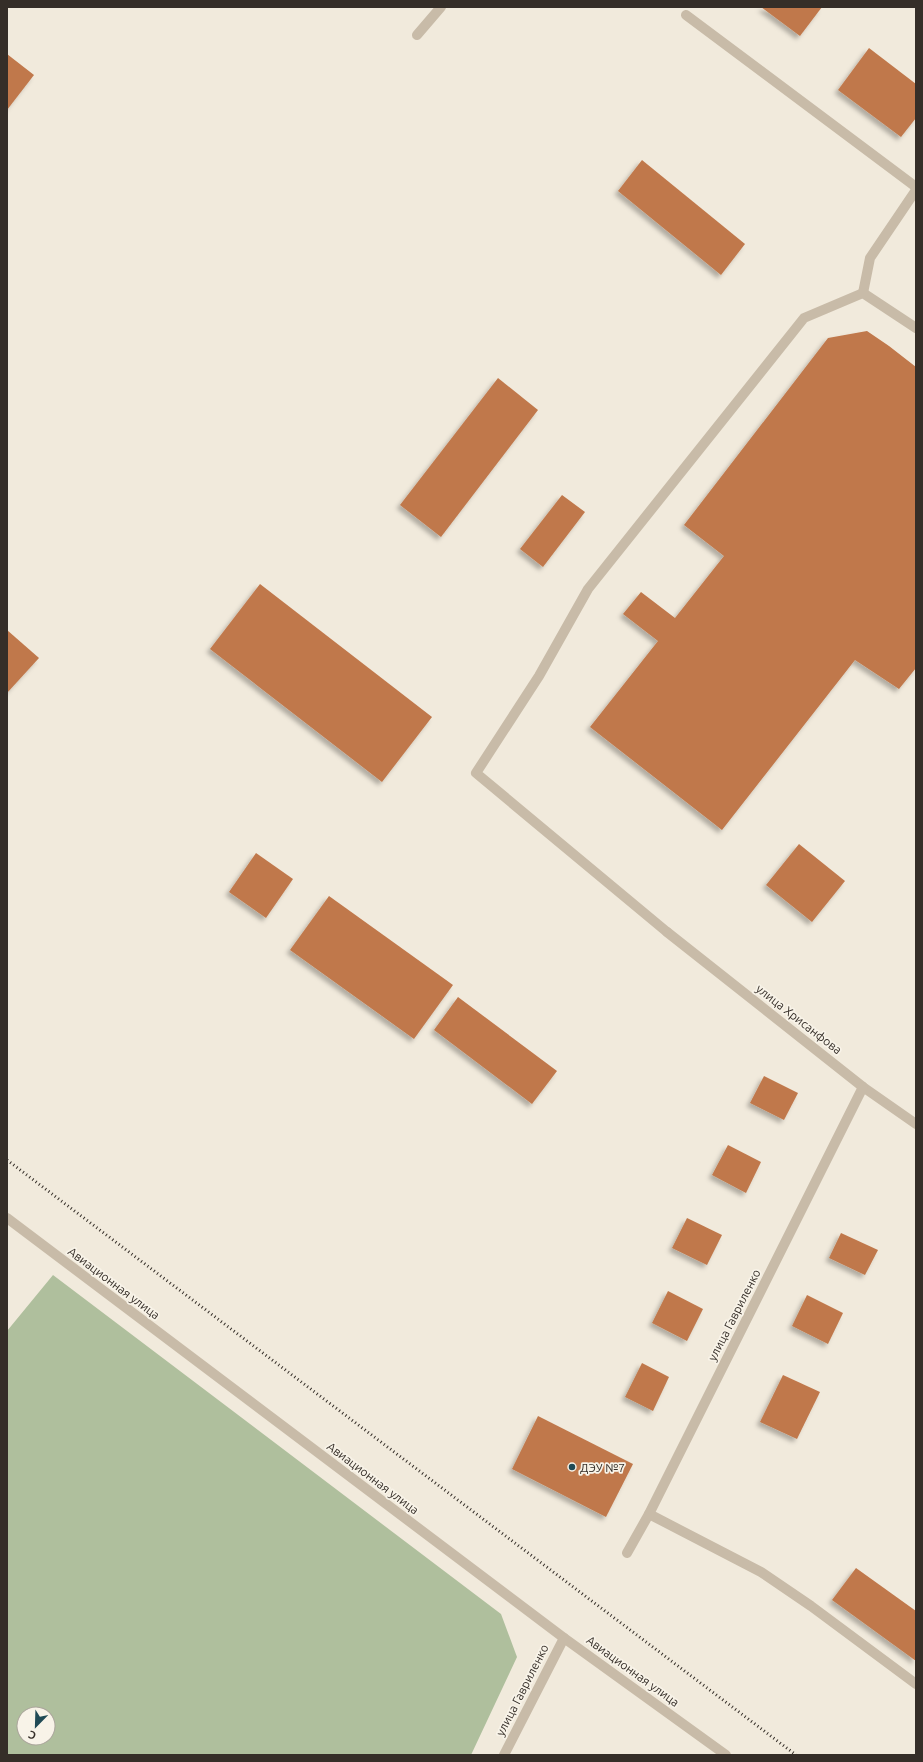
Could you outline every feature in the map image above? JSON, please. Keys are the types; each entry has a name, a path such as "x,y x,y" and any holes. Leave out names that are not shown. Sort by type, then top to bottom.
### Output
{"street":[{"path":"417,35 441,7"},
{"path":"686,15 916,189 870,258 863,293 916,328"},
{"name":"улица Хрисанфова","path":"863,293 804,318 588,589 539,676 476,773 667,932 863,1087 916,1124"},
{"name":"улица Гавриленко","path":"627,1554 649,1514 863,1087"},
{"name":"Авиационная улица","path":"7,1218 564,1638 726,1755"},
{"path":"649,1514 761,1572 811,1606 916,1684"},
{"name":"улица Гавриленко","path":"504,1755 564,1638"}],"green space":[{"path":"53,1275 501,1614 517,1657 471,1755 7,1755 7,1331"}],"building":[{"path":"761,7 822,7 800,36"},
{"path":"869,48 916,84 916,118 901,137 838,90"},
{"path":"7,54 34,75 7,110"},
{"path":"642,160 745,244 721,275 618,191"},
{"path":"867,331 916,367 916,668 899,689 855,660 722,830 590,727 658,641 623,614 641,592 675,618 724,556 684,525 828,338"},
{"path":"498,378 538,410 441,537 400,505"},
{"path":"562,495 585,512 543,567 520,549"},
{"path":"260,584 432,717 382,782 210,649"},
{"path":"7,630 39,658 7,693"},
{"path":"799,844 845,881 812,922 766,885"},
{"path":"256,853 293,879 266,918 229,892"},
{"path":"329,896 453,985 414,1039 290,950"},
{"path":"458,997 557,1071 532,1104 434,1030"},
{"path":"764,1076 798,1093 784,1120 750,1103"},
{"path":"728,1145 761,1162 746,1193 712,1175"},
{"path":"687,1218 722,1235 707,1265 672,1248"},
{"path":"841,1233 878,1250 865,1275 829,1258"},
{"path":"668,1291 703,1309 687,1341 652,1323"},
{"path":"807,1295 843,1313 828,1344 792,1326"},
{"path":"642,1363 669,1377 653,1411 625,1397"},
{"path":"783,1375 820,1392 797,1439 760,1422"},
{"name":"ДЭУ №7","path":"538,1416 633,1464 606,1517 512,1469"},
{"path":"856,1568 916,1611 916,1661 832,1600"}],"railway":[{"path":"7,1160 796,1755"}],"place":[{"name":"ДЭУ №7","path":"572,1467"}]}
